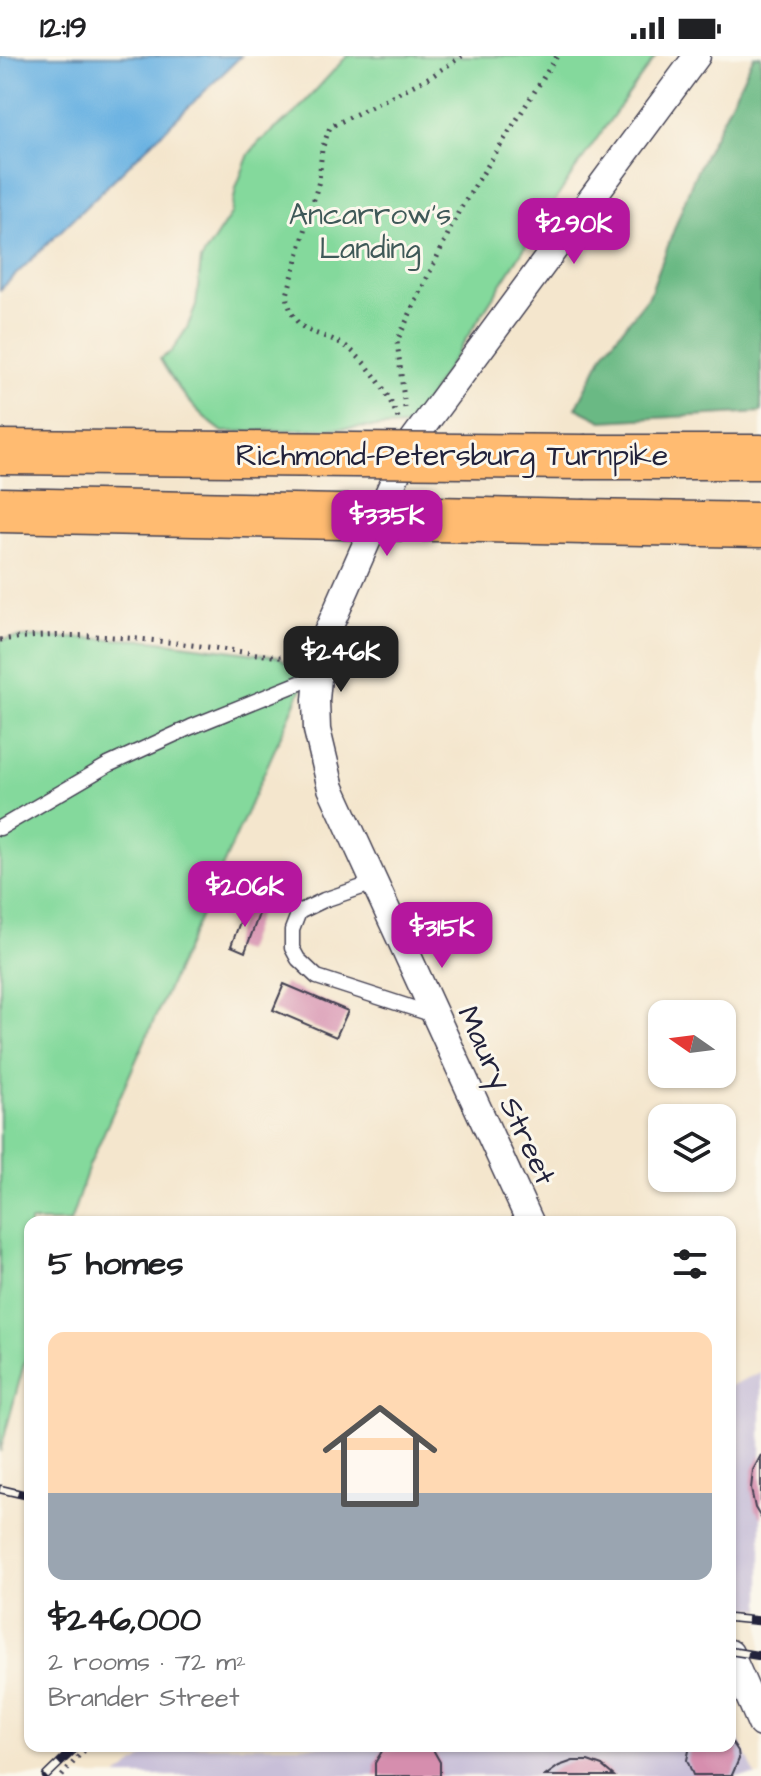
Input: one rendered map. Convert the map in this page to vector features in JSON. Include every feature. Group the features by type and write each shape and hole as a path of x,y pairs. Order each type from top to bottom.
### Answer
{"highway":[{"name":"Richmond-Petersburg Turnpike","path":"0,452 761,457"},
{"name":"Richmond-Petersburg Turnpike","path":"0,510 761,527"}],"street":[{"name":"Maury Street","path":"527,1216 331,788 317,730 319,666 334,615 410,444 697,56"},
{"path":"736,1667 761,1724"}],"lane":[{"path":"0,828 108,765 319,666"},
{"path":"374,883 299,912 292,930 292,948 298,959 317,977 435,1016"}],"path":[{"path":"410,444 387,392 351,349 298,325 290,311 287,295 319,181 322,149 330,127 432,76 462,56"},
{"path":"410,444 397,341 459,211 557,56"},
{"path":"0,640 44,636 151,640 279,657 319,666"},
{"path":"62,1776 82,1752"}],"shaded area":[{"path":"761,1372 761,1609 736,1607 736,1383"},
{"path":"736,1732 756,1776 117,1776 151,1752 736,1752"}],"green space":[{"name":"Ancarrow's Landing","path":"347,56 656,56 578,165 410,426 223,432 187,399 160,359 172,351 187,328 196,306 201,260 231,214 236,188 249,154 294,114"},
{"path":"754,56 761,56 761,412 602,421 576,408 605,351 649,296 693,179"},
{"path":"25,637 151,640 279,657 306,679 89,1166 72,1216 24,1216 24,1364 0,1452 0,640"}],"water":[{"path":"0,56 241,56 0,290"}],"building":[{"path":"246,906 260,911 245,952 231,946"},
{"path":"284,984 348,1011 336,1037 273,1010"},
{"path":"761,1455 761,1518 755,1508 751,1489 753,1470"},
{"path":"736,1748 739,1759 732,1775 693,1775 687,1760 689,1752 736,1752"},
{"path":"381,1752 434,1752 440,1762 440,1776 375,1776 375,1763"},
{"path":"573,1761 588,1761 602,1766 614,1776 545,1776"}],"railway":[{"path":"0,1489 24,1495"},
{"path":"736,1619 761,1621"},
{"path":"736,1652 761,1656"},
{"path":"46,1776 71,1752"}]}
